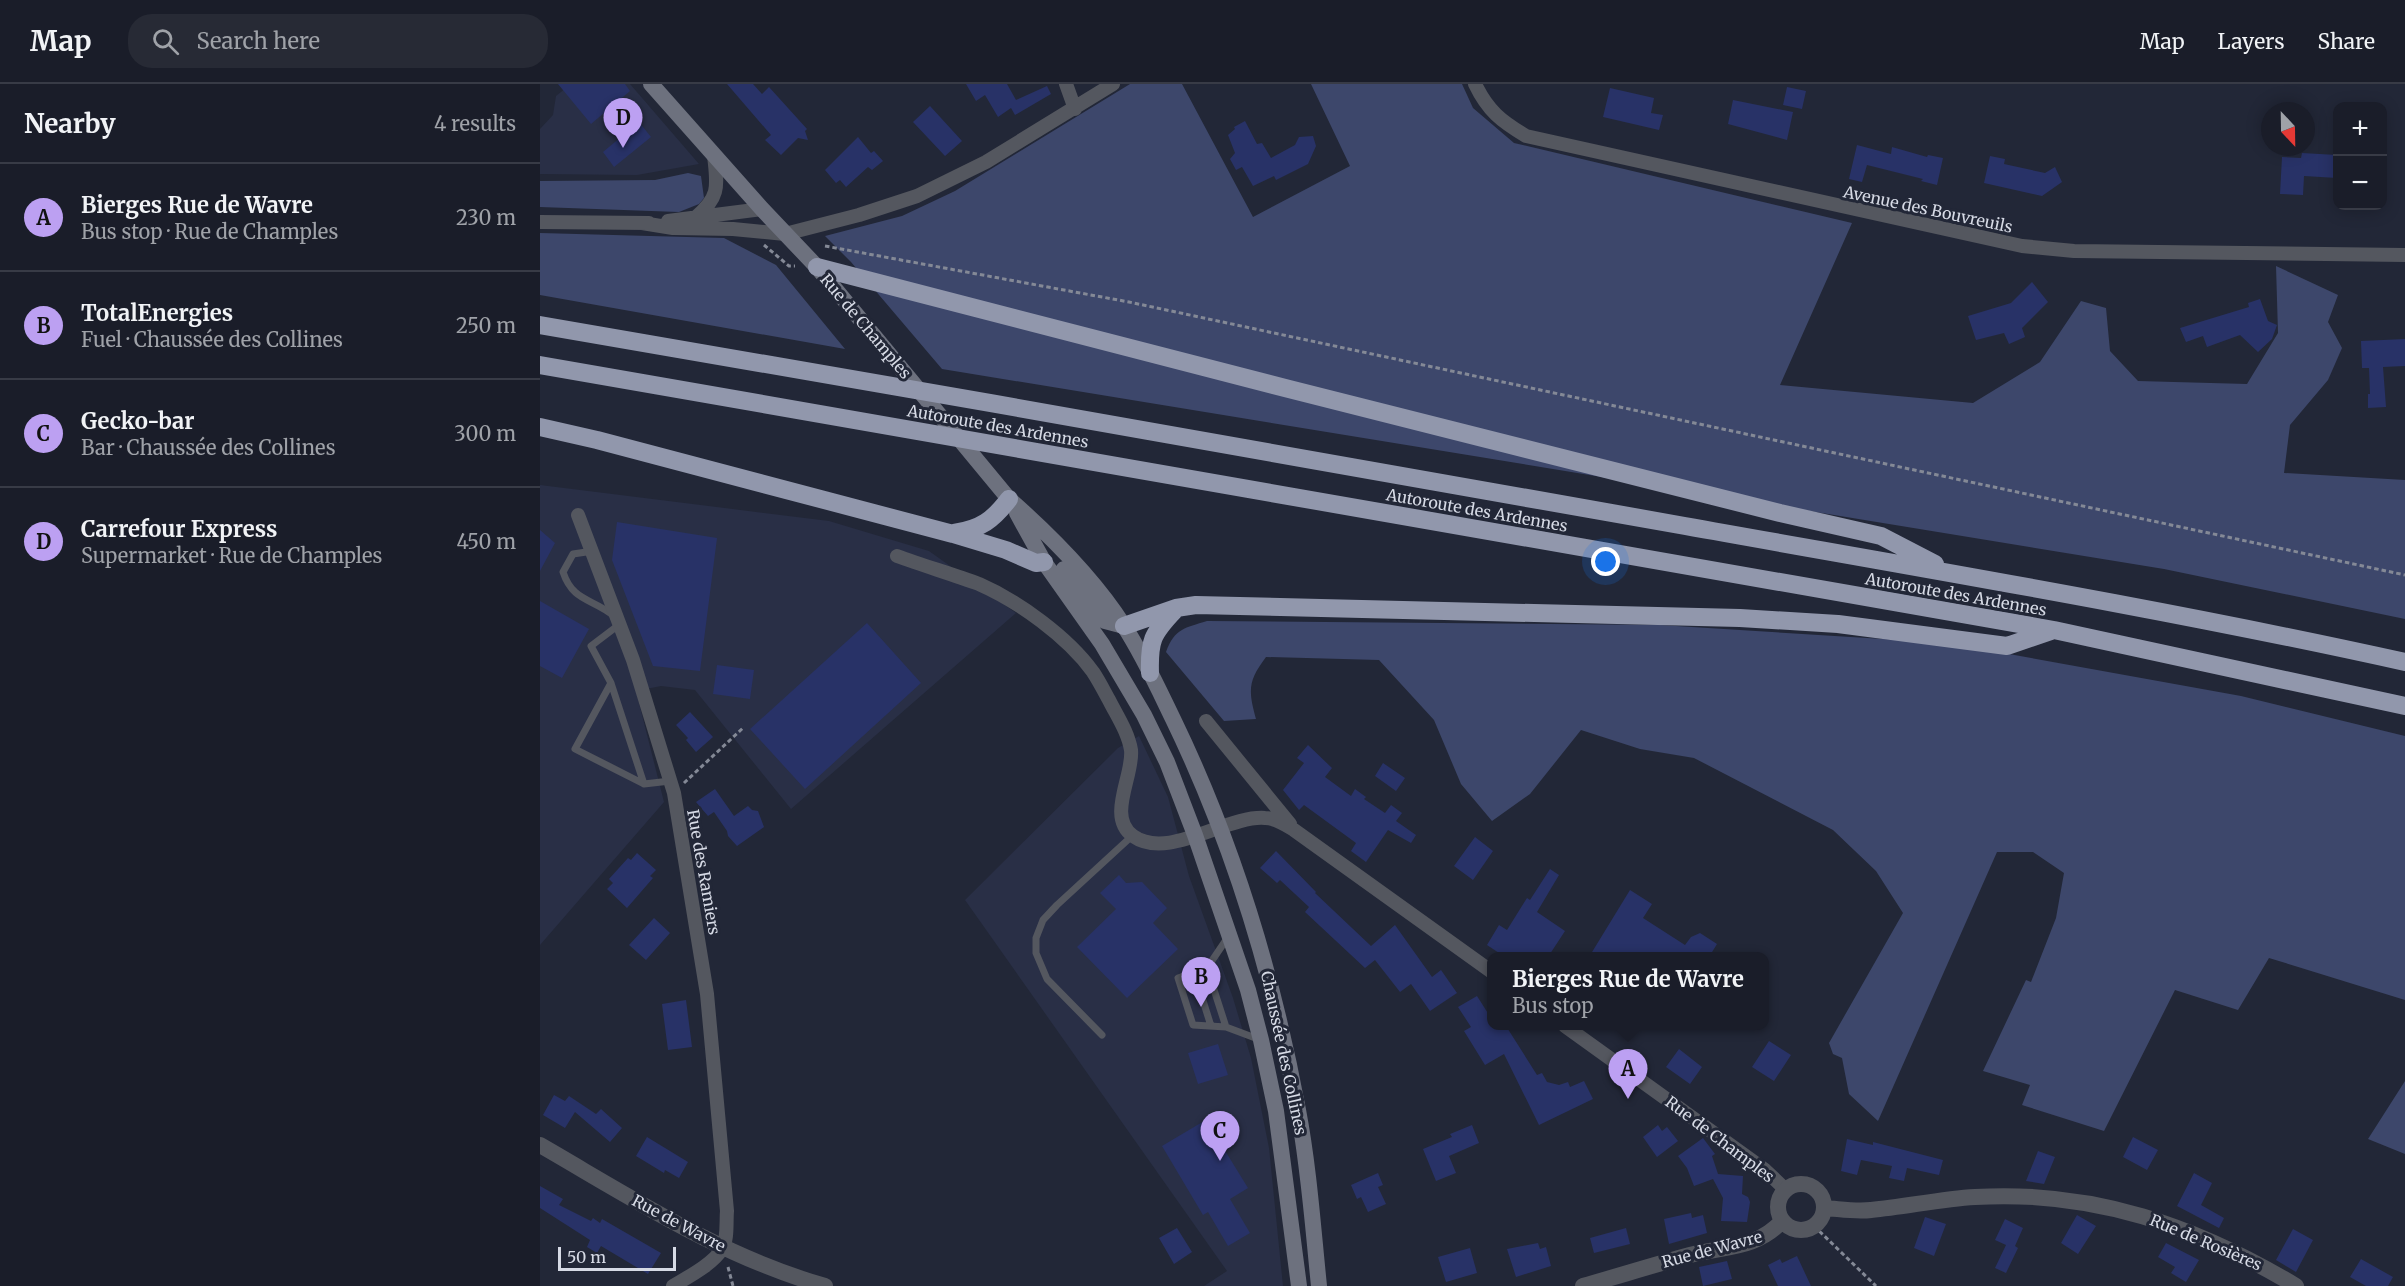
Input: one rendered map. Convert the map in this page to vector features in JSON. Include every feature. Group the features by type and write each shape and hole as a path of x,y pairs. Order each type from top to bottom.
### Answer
{"highway":[{"path":"817,267 1312,395 1780,513 1881,536 1953,574"},
{"name":"Autoroute des Ardennes","path":"540,325 1210,441 1953,574 2297,638 2405,662"},
{"name":"Autoroute des Ardennes","path":"540,366 2054,630 2405,706"},
{"path":"540,427 952,534 1006,550 1036,563 1044,562"},
{"path":"952,534 973,530 990,520 1009,499"},
{"path":"1124,626 1176,608 1196,605 1740,618 1838,624 2007,646 2054,630"},
{"path":"1150,673 1149,646 1161,624 1176,608"}],"main road":[{"name":"Rue de Champles","path":"651,84 817,267 1009,499 1043,528 1097,590 1124,626 1150,673"},
{"path":"1009,499 1025,526 1072,579 1099,616 1105,621 1124,626"},
{"name":"Chaussée des Collines","path":"1025,526 1044,562 1102,644 1144,715 1167,762 1195,835 1229,934 1261,1040 1276,1111 1299,1286"},
{"name":"Chaussée des Collines","path":"1150,673 1190,753 1219,827 1258,940 1285,1043 1299,1112 1319,1286"}],"street":[{"path":"1066,84 1075,109"},
{"path":"642,223 674,228 733,229 785,234 859,215 916,196 986,162 1113,84"},
{"name":"Avenue des Bouvreuils","path":"1475,84 1483,100 1502,122 1526,136 2022,246 2074,251 2405,255"},
{"path":"694,218 710,205 716,193 714,155"},
{"path":"540,222 642,223 762,209"},
{"name":"Rue des Ramiers","path":"578,515 620,624 672,787 707,994 727,1211 723,1248"},
{"path":"897,556 980,585 1013,602 1051,629 1094,673 1125,730 1131,752 1128,779 1120,806 1124,823 1132,836 1159,843 1173,843 1219,827 1265,818 1280,822 1487,969"},
{"path":"1206,721 1294,830"},
{"name":"Rue de Champles","path":"1571,1030 1764,1170 1786,1190"},
{"name":"Rue de Wavre","path":"540,1145 671,1221 723,1248 788,1275 825,1286"},
{"name":"Rue de Champles","path":"1782,1221 1778,1213 1780,1195 1793,1185 1812,1188 1824,1201 1825,1208"},
{"name":"Rue de Rosières","path":"1825,1208 1871,1210 1976,1197 2046,1198 2109,1206 2162,1221 2213,1242 2267,1268 2296,1286"},
{"path":"1814,1226 1824,1215 1825,1208"},
{"name":"Rue de Wavre","path":"1583,1286 1689,1255 1753,1242 1773,1231 1782,1221 1792,1228 1814,1226"},
{"path":"673,1286 710,1261 723,1248"}],"lane":[{"path":"593,551 573,554 563,572 567,585 579,597 612,614 620,624 591,646 611,683 644,784"},
{"path":"611,683 575,749 644,784 672,787"},
{"path":"1102,1035 1047,979 1036,953 1036,938 1043,920 1057,905 1132,836"},
{"path":"1229,934 1207,968 1178,978 1193,1025 1226,1026 1261,1040"},
{"path":"1207,968 1226,1026"},
{"path":"1194,972 1211,1026"}],"path":[{"path":"825,246 1129,302 2405,575"},
{"path":"672,787 744,727"},
{"path":"1814,1226 1876,1286"}],"shaded area":[{"path":"571,84 630,84 699,164 637,175 540,174 540,129 553,115 556,96"},
{"path":"1130,84 1182,84 1253,217 1350,166 1311,84 1462,84 1473,108 1514,143 1852,223 1780,385 1973,403 2040,362 2081,301 2106,308 2110,351 2138,381 2247,384 2278,333 2276,266 2338,295 2328,322 2342,348 2328,380 2290,425 2284,473 2405,480 2405,619 2164,569 942,369 851,262 825,236 902,216 955,191"},
{"path":"688,173 701,176 704,198 699,204 679,212 540,207 540,181 655,180"},
{"path":"540,233 724,238 776,265 845,349 540,295"},
{"path":"540,485 829,521 929,551 1016,613 791,809 695,690 661,686 636,691 664,802 540,945"},
{"path":"1207,621 1660,625 1948,643 2241,696 2405,736 2405,1000 2269,958 2238,1010 2175,990 2104,1131 2022,1105 2030,1085 1983,1071 2026,980 2031,982 2056,918 2064,873 2033,852 1997,852 1878,1121 1849,1094 1842,1058 1833,1054 1829,1043 1903,913 1876,871 1833,830 1694,758 1640,749 1581,730 1530,794 1492,821 1461,784 1434,720 1379,660 1266,657 1251,686 1256,719 1224,721 1166,652 1177,633"},
{"path":"1139,736 1168,797 1189,876 1233,998 1251,1058 1269,1148 1283,1286 1204,1286 1227,1271 965,900 1118,748"},
{"path":"2405,1081 2405,1154 2368,1139"}],"building":[{"path":"558,84 625,84 630,91 591,124"},
{"path":"727,84 753,84 762,94 769,87 807,129 805,131 808,140 798,138 781,155 765,140 771,135"},
{"path":"966,84 1007,84 1016,100 1047,86 1051,94 1015,115 1011,108 998,117 985,95 976,101"},
{"path":"1787,87 1806,91 1802,109 1783,105"},
{"path":"1610,88 1654,98 1651,113 1663,115 1659,130 1603,117"},
{"path":"1733,100 1793,112 1787,140 1728,124"},
{"path":"930,106 962,141 945,156 913,122"},
{"path":"1245,121 1257,144 1262,143 1271,158 1295,145 1299,137 1313,136 1316,146 1308,164 1276,180 1274,176 1253,186 1242,167 1236,170 1230,159 1235,153 1228,135 1235,129 1234,127"},
{"path":"639,122 651,137 614,167 603,152"},
{"path":"858,137 871,153 874,151 883,161 872,170 868,167 846,187 840,180 836,183 825,170"},
{"path":"1857,145 1891,154 1892,147 1927,157 1928,155 1943,158 1937,185 1921,181 1923,179 1867,165 1862,182 1849,179"},
{"path":"2315,154 2333,155 2333,178 2304,176 2303,195 2280,194 2282,157 2301,158 2301,156 2315,156"},
{"path":"1990,156 2005,159 2004,164 2045,173 2055,167 2062,182 2042,196 1984,183"},
{"path":"2032,282 2048,302 2022,328 2025,337 2009,344 2004,333 1976,340 1968,316 2011,303"},
{"path":"2260,299 2268,321 2277,325 2272,339 2258,352 2240,335 2207,347 2203,336 2186,342 2180,328 2249,307 2248,303"},
{"path":"2405,339 2405,366 2383,367 2386,407 2368,408 2369,368 2362,368 2361,341"},
{"path":"617,522 717,538 700,671 653,666 612,560"},
{"path":"540,530 555,543 540,571"},
{"path":"540,601 589,629 562,678 540,666"},
{"path":"867,623 921,683 805,789 750,729"},
{"path":"717,665 754,670 750,699 713,694"},
{"path":"690,712 713,737 696,752 686,740 688,738 676,725"},
{"path":"1308,745 1332,768 1325,777 1351,796 1355,789 1366,797 1364,799 1385,813 1391,805 1402,813 1396,821 1416,835 1411,843 1388,830 1366,862 1351,851 1356,843 1304,805 1299,810 1283,790 1304,763 1297,758"},
{"path":"1383,763 1405,778 1396,791 1375,776"},
{"path":"715,789 734,816 748,806 758,811 764,827 737,846 728,836 714,812 708,816 696,802"},
{"path":"1475,837 1493,851 1473,880 1454,866"},
{"path":"1276,851 1315,893 1371,946 1395,925 1432,977 1441,970 1457,993 1430,1011 1411,984 1400,992 1375,960 1365,968 1305,912 1309,907 1280,880 1277,883 1260,868"},
{"path":"637,853 656,870 650,876 653,878 627,908 607,889 613,883 609,879 628,858 631,860"},
{"path":"1550,869 1559,875 1537,912 1565,931 1551,952 1498,952 1487,945 1499,925 1507,930 1527,898 1530,900"},
{"path":"1119,875 1126,883 1142,882 1167,908 1153,923 1178,949 1127,998 1077,947 1116,909 1100,893"},
{"path":"1630,890 1652,904 1643,918 1685,945 1691,937 1700,933 1717,944 1712,952 1592,952"},
{"path":"654,918 670,933 646,960 629,945"},
{"path":"1477,996 1487,1012 1487,1030 1509,1030 1537,1075 1542,1073 1547,1082 1559,1085 1568,1082 1570,1087 1584,1081 1593,1099 1539,1125 1504,1054 1485,1065 1464,1031 1471,1027 1458,1007"},
{"path":"686,1000 692,1047 668,1050 662,1004"},
{"path":"1769,1041 1791,1055 1774,1081 1752,1067"},
{"path":"1218,1044 1228,1075 1198,1084 1188,1053"},
{"path":"1679,1049 1702,1067 1690,1084 1666,1067"},
{"path":"554,1095 565,1101 569,1096 596,1114 601,1109 622,1128 610,1142 575,1112 565,1128 543,1115"},
{"path":"1221,1111 1238,1140 1224,1149 1248,1188 1230,1199 1250,1233 1228,1246 1208,1212 1203,1215 1162,1146"},
{"path":"1472,1125 1479,1143 1449,1156 1456,1173 1436,1181 1423,1149 1452,1137 1450,1134"},
{"path":"1658,1125 1662,1131 1667,1127 1678,1141 1657,1157 1643,1137"},
{"path":"647,1137 688,1162 679,1178 665,1170 664,1173 636,1156"},
{"path":"2133,1137 2158,1150 2147,1170 2123,1157"},
{"path":"1703,1138 1715,1154 1712,1156 1718,1174 1743,1176 1742,1194 1748,1197 1750,1202 1747,1222 1721,1221 1723,1198 1713,1179 1694,1186 1687,1168 1678,1156"},
{"path":"1847,1139 1873,1145 1873,1142 1943,1160 1939,1175 1907,1168 1904,1181 1889,1178 1892,1166 1861,1160 1857,1175 1841,1171"},
{"path":"2038,1151 2055,1157 2044,1184 2026,1181"},
{"path":"1378,1173 1383,1185 1378,1187 1386,1204 1368,1212 1361,1197 1357,1199 1351,1185"},
{"path":"2194,1173 2212,1183 2201,1205 2224,1218 2219,1228 2177,1206"},
{"path":"540,1186 563,1199 559,1205 591,1221 593,1218 600,1223 602,1219 661,1253 648,1274 601,1246 597,1253 587,1247 590,1240 540,1208"},
{"path":"1691,1213 1692,1218 1703,1215 1707,1233 1669,1244 1664,1219"},
{"path":"2077,1215 2096,1226 2078,1254 2061,1243"},
{"path":"1925,1217 1946,1224 1934,1256 1914,1248"},
{"path":"2005,1219 2023,1228 2015,1246 2018,1248 2006,1273 1995,1268 2006,1245 1995,1240"},
{"path":"1177,1228 1192,1252 1174,1264 1159,1238"},
{"path":"1626,1228 1630,1244 1594,1253 1590,1238"},
{"path":"2293,1229 2313,1240 2296,1272 2276,1260"},
{"path":"1538,1243 1540,1249 1546,1247 1551,1266 1516,1277 1507,1249"},
{"path":"2166,1243 2199,1260 2186,1282 2171,1273 2175,1267 2158,1257"},
{"path":"1470,1248 1477,1273 1446,1282 1438,1257"},
{"path":"1797,1256 1811,1286 1778,1286 1768,1265 1780,1259 1782,1263"},
{"path":"2361,1259 2393,1277 2388,1286 2366,1286 2350,1277"},
{"path":"1727,1261 1732,1279 1703,1286 1699,1267"}],"place":[{"name":"Carrefour Express","path":"623,148"},
{"name":"TotalEnergies","path":"1201,1007"},
{"name":"Bierges Rue de Wavre","path":"1628,1099"},
{"name":"Gecko-bar","path":"1220,1161"}]}
